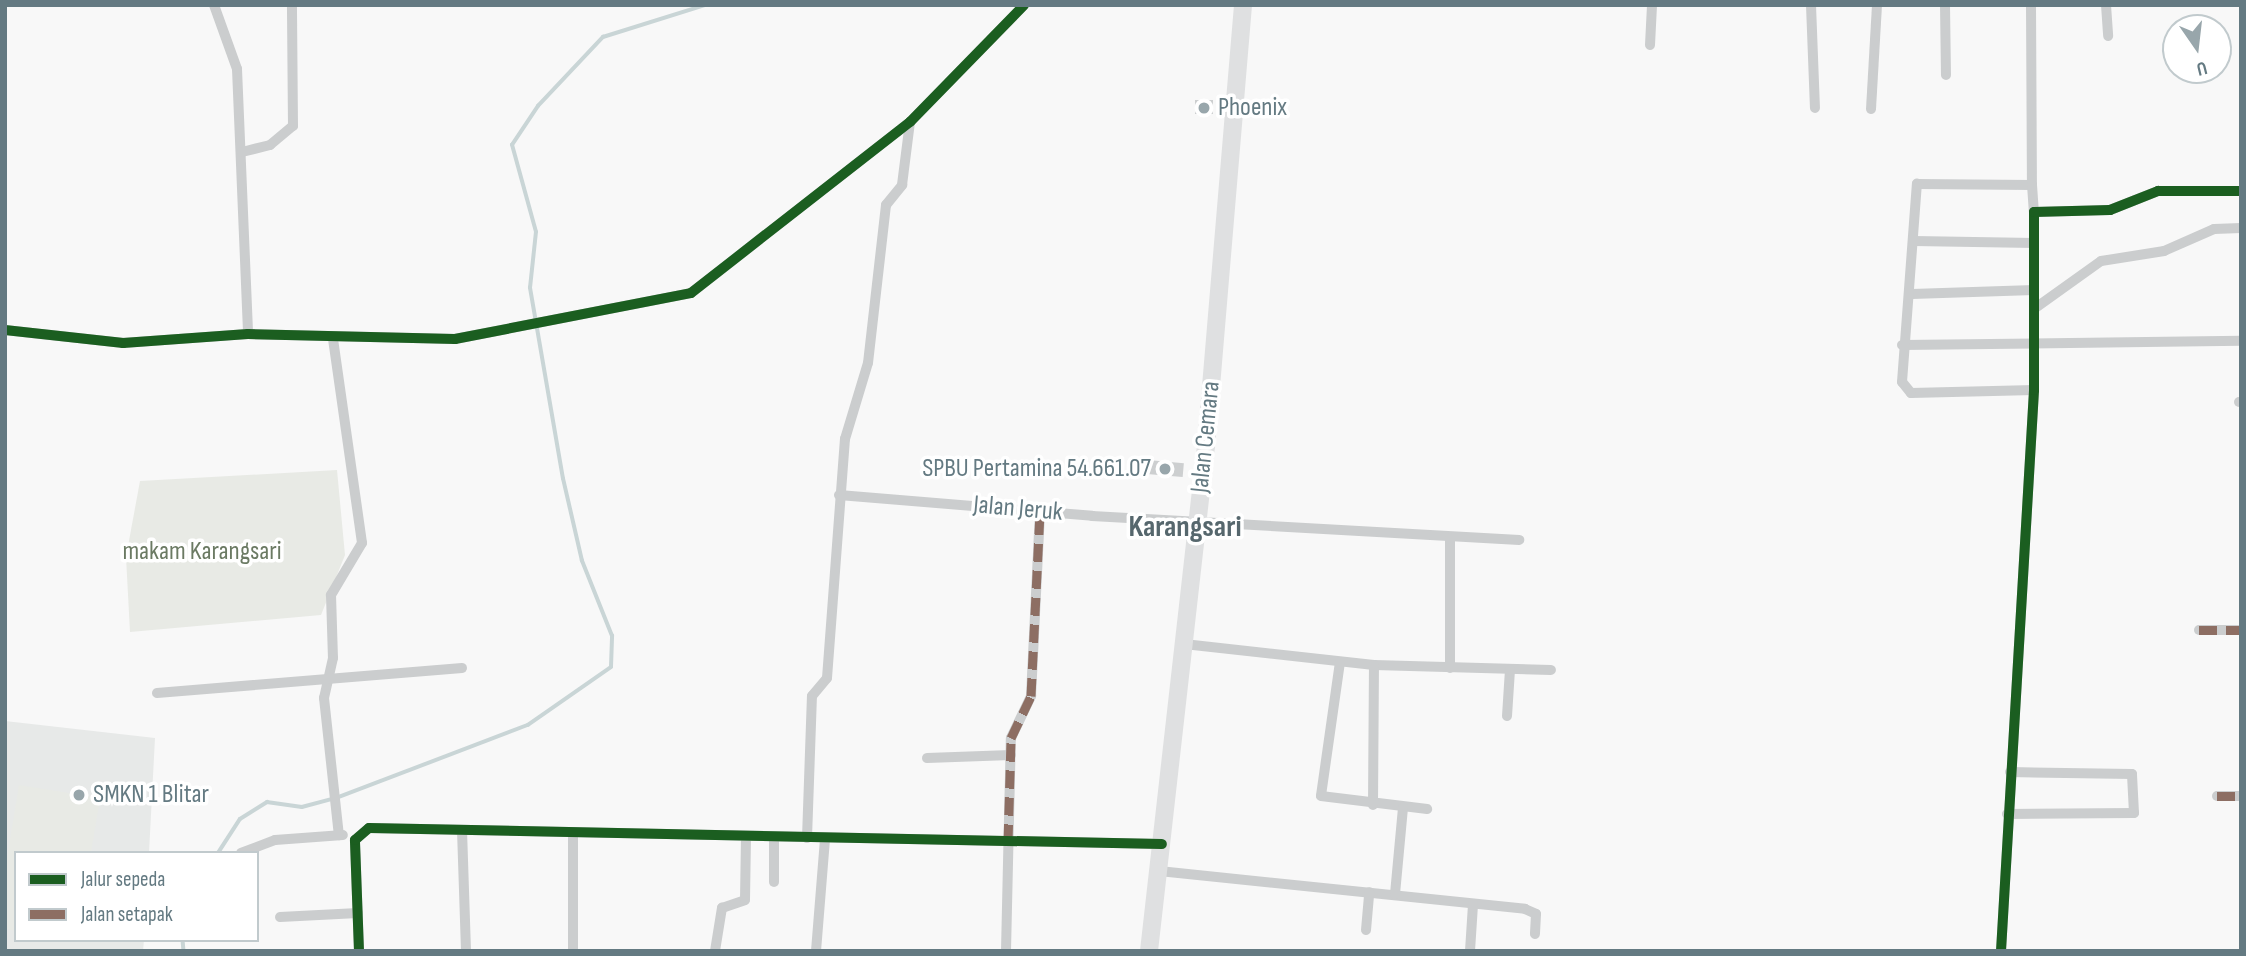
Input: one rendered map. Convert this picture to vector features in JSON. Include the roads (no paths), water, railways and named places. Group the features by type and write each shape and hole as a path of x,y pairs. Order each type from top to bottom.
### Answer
{"main road":[{"name":"Jalan Cemara","path":"1149,951 1198,520 1243,5"}],"street":[{"path":"214,5 235,60 236,137 242,150 248,334"},
{"path":"242,150 270,145 293,126 292,5"},
{"path":"5,330 123,342 248,334 332,339 455,339 549,323 691,293 910,122 1024,5"},
{"path":"1650,45 1652,5"},
{"path":"1811,5 1815,108"},
{"path":"1871,109 1877,5"},
{"path":"1945,5 1946,75"},
{"path":"2001,951 2034,390 2031,5"},
{"path":"2106,5 2108,36"},
{"path":"807,838 812,696 827,678 840,544 839,495 845,439 868,363 886,205 902,186 910,122"},
{"path":"2032,185 1917,184 1912,294 1902,345 1905,392 2034,390"},
{"path":"2034,212 2110,210 2158,191 2241,191"},
{"path":"2034,309 2101,261 2164,251 2214,229 2241,228"},
{"path":"1914,241 2034,243"},
{"path":"1912,294 2034,290"},
{"path":"332,339 362,543 331,595 333,658 324,698 339,835"},
{"path":"1902,345 2241,341"},
{"name":"Jalan Jeruk","path":"839,495 1040,512 1519,540"},
{"path":"1006,951 1012,734 1031,696 1040,512"},
{"path":"1450,538 1450,668"},
{"path":"2199,630 2241,629"},
{"path":"1184,643 1374,665 1551,670"},
{"path":"1340,662 1320,793 1326,800 1427,809"},
{"path":"1373,805 1374,665"},
{"path":"157,693 463,668"},
{"path":"1507,716 1510,670"},
{"path":"927,758 1011,755"},
{"path":"2007,814 2134,813 2132,774 2010,772"},
{"path":"2217,796 2241,796"},
{"path":"1395,894 1403,807"},
{"path":"246,851 275,840 357,834 377,828 1162,844"},
{"path":"462,830 466,951"},
{"path":"573,832 573,951"},
{"path":"357,834 359,951"},
{"path":"715,951 722,908 745,900 743,836"},
{"path":"774,837 774,882"},
{"path":"816,951 825,839"},
{"path":"1159,871 1395,894 1532,911 1535,934"},
{"path":"1366,930 1369,892"},
{"path":"1470,951 1473,904"},
{"path":"280,917 358,913"}],"waterway":[{"path":"339,797 528,725 611,667 612,636 582,561 563,479 530,288 536,232 512,145 538,106 603,37 705,5"},
{"path":"219,851 240,819 267,802 302,807 331,799"},
{"path":"183,942 184,951"}],"place":[{"name":"Phoenix","path":"1204,108"},
{"name":"SPBU Pertamina 54.661.07","path":"1165,469"},
{"name":"SMKN 1 Blitar","path":"79,795"}],"district":[{"name":"Karangsari","path":"1185,527"}],"park label":[{"name":"makam Karangsari","path":"202,552"}]}
